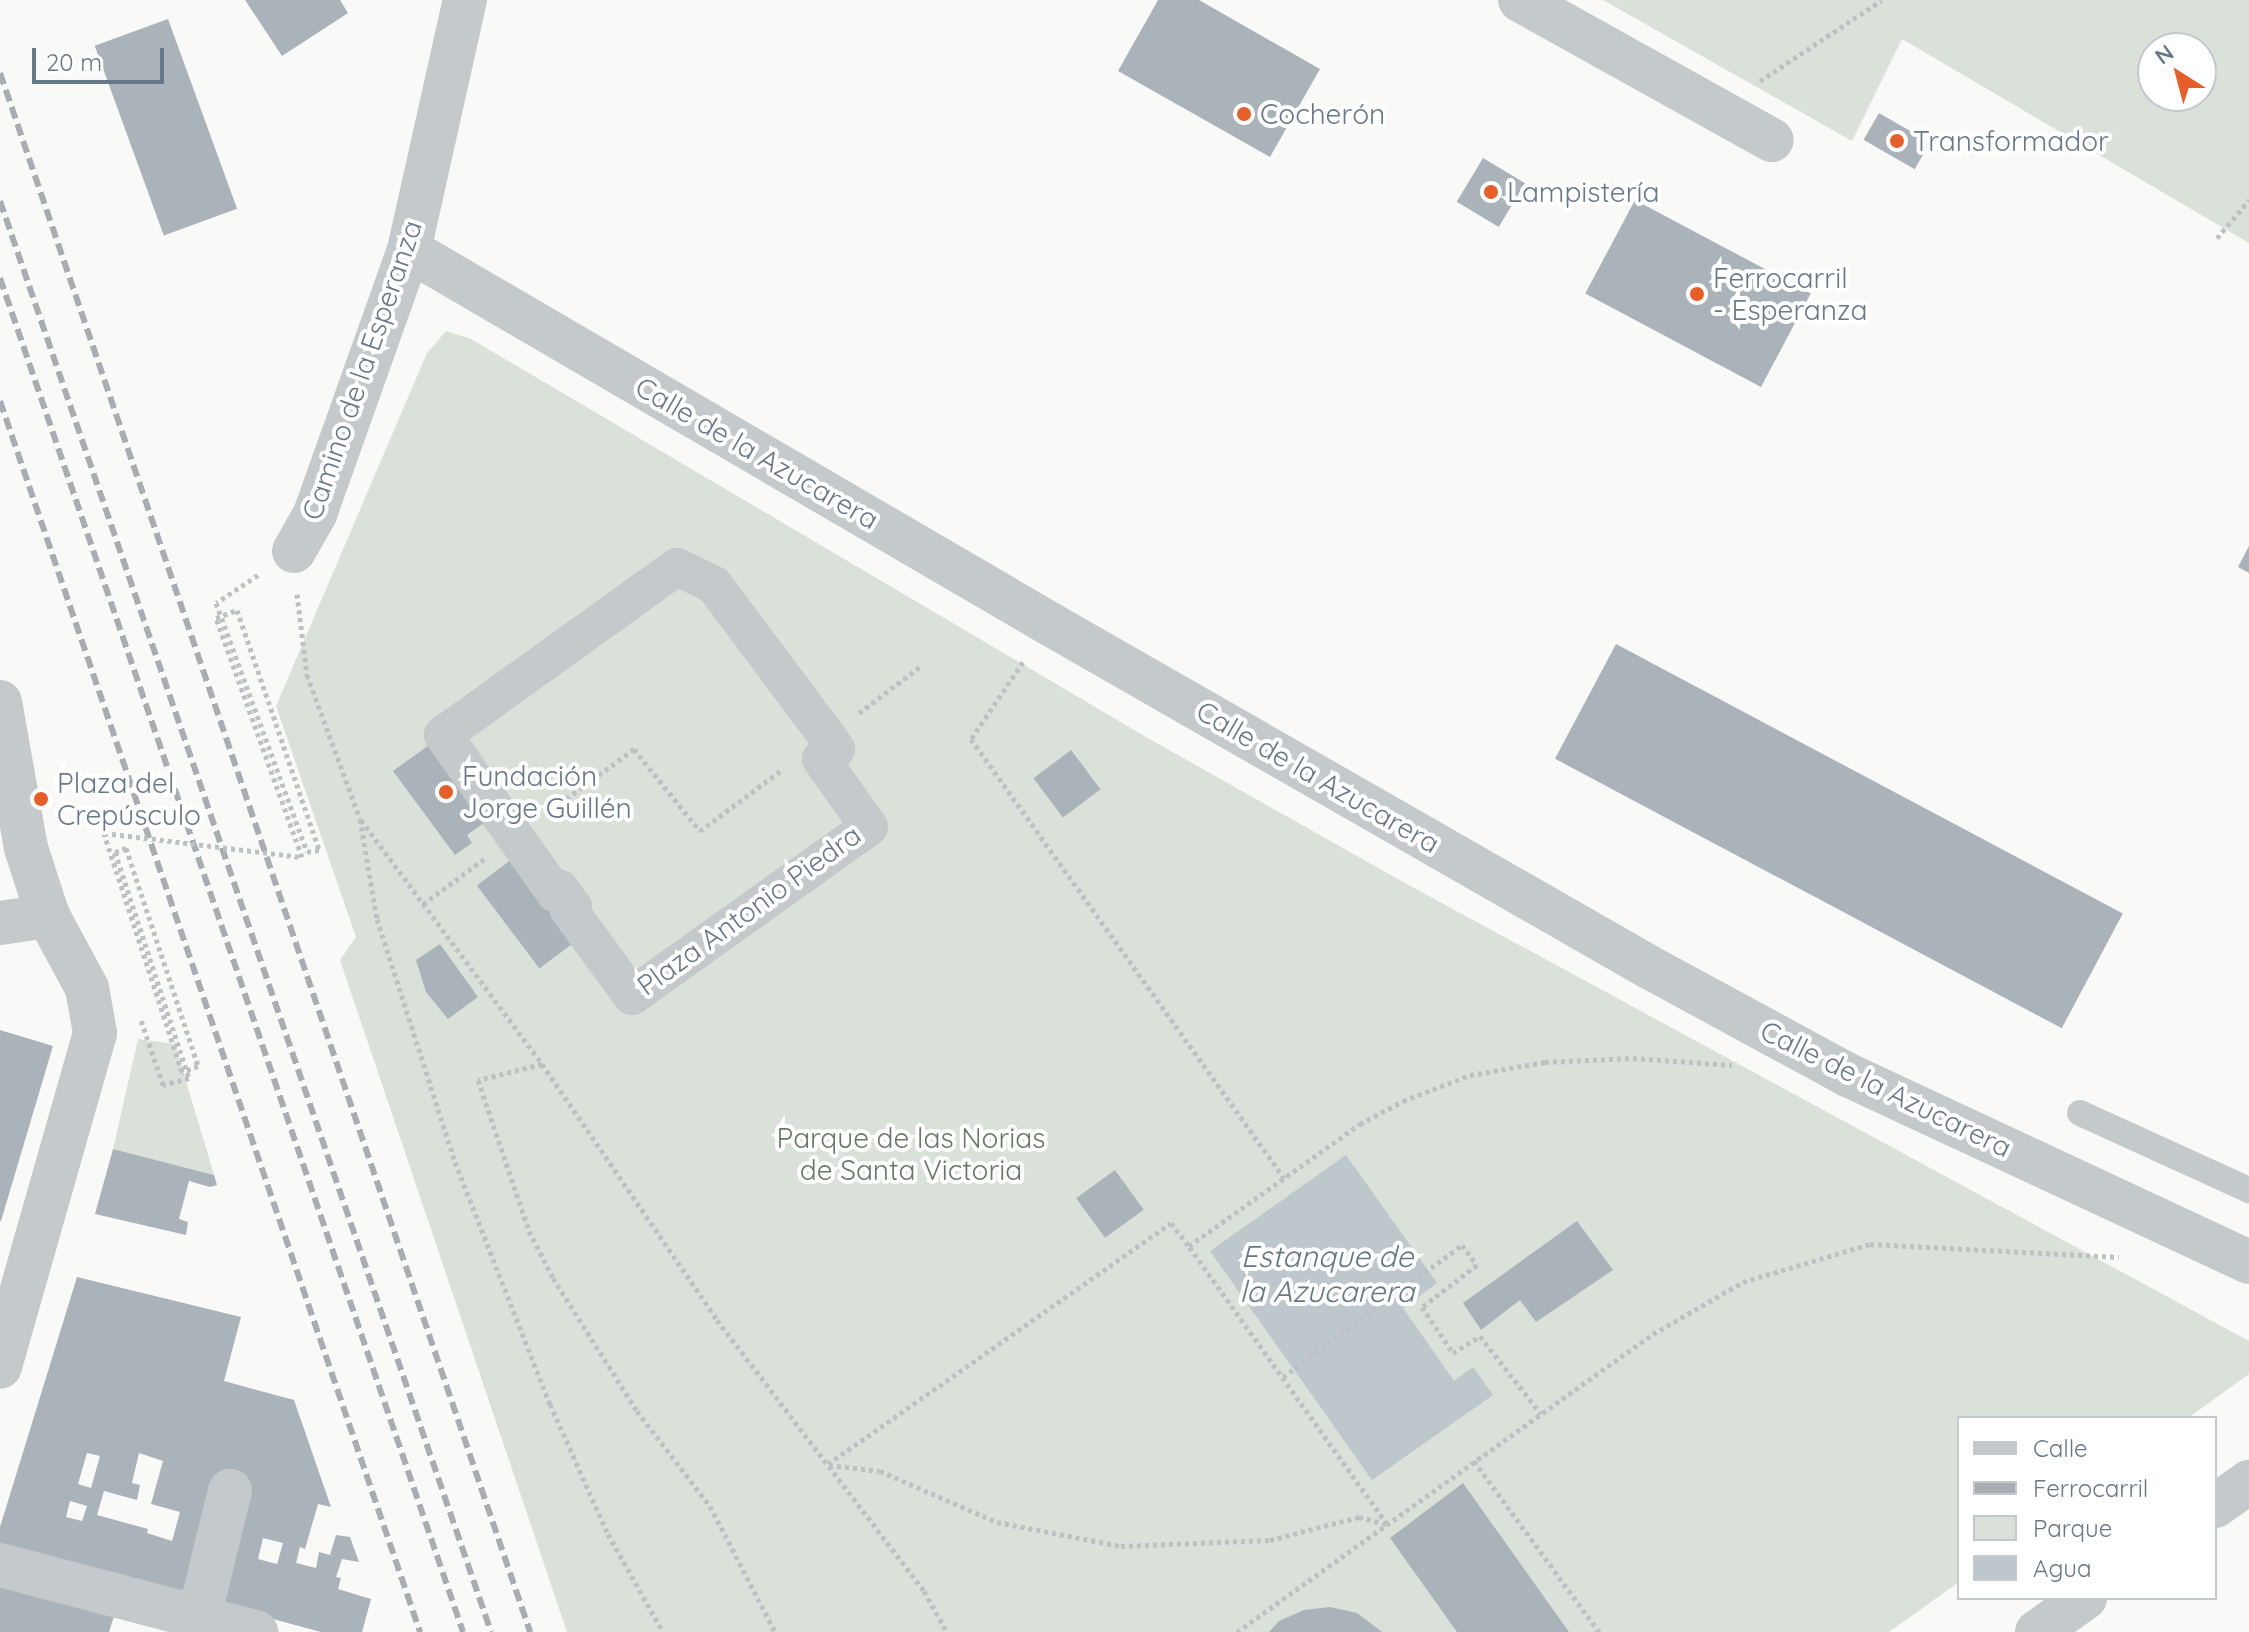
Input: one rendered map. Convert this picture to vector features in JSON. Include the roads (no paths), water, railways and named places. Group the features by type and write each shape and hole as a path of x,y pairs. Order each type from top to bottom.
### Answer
{"street":[{"name":"Camino de la Esperanza","path":"294,551 315,514 409,250 465,0"},
{"path":"1520,0 1772,140"},
{"name":"Calle de la Azucarera","path":"409,250 1050,624 1649,967 1848,1075 2249,1262"},
{"name":"Plaza Antonio Piedra","path":"677,567 714,585 827,736 836,749 821,759 869,827 632,996 569,910 573,907 560,889 555,893 514,837 443,735 677,567"},
{"path":"0,702 26,848 48,916 87,988 95,1033 0,1367"},
{"path":"0,923 48,916"},
{"path":"2217,1505 2249,1482"},
{"path":"199,1617 230,1491"},
{"path":"0,1565 256,1632"},
{"path":"2037,1632 2082,1600"}],"lane":[{"path":"2080,1113 2249,1190"}],"water":[{"name":"Estanque de la Azucarera","path":"1346,1155 1437,1283 1403,1308 1454,1381 1473,1367 1493,1395 1372,1480 1210,1251"}],"railway":[{"path":"0,73 530,1632"},
{"path":"0,201 491,1632"},
{"path":"0,278 463,1632"},
{"path":"0,401 420,1632"}],"place":[{"name":"Cocherón","path":"1244,114"},
{"name":"Transformador","path":"1897,141"},
{"name":"Lampistería","path":"1491,192"},
{"name":"Ferrocarril - Esperanza","path":"1697,294"},
{"name":"Fundación Jorge Guillén","path":"446,792"},
{"name":"Plaza del Crepúsculo","path":"41,799"}],"park label":[{"name":"Parque de las Norias de Santa Victoria","path":"911,1154"}]}
